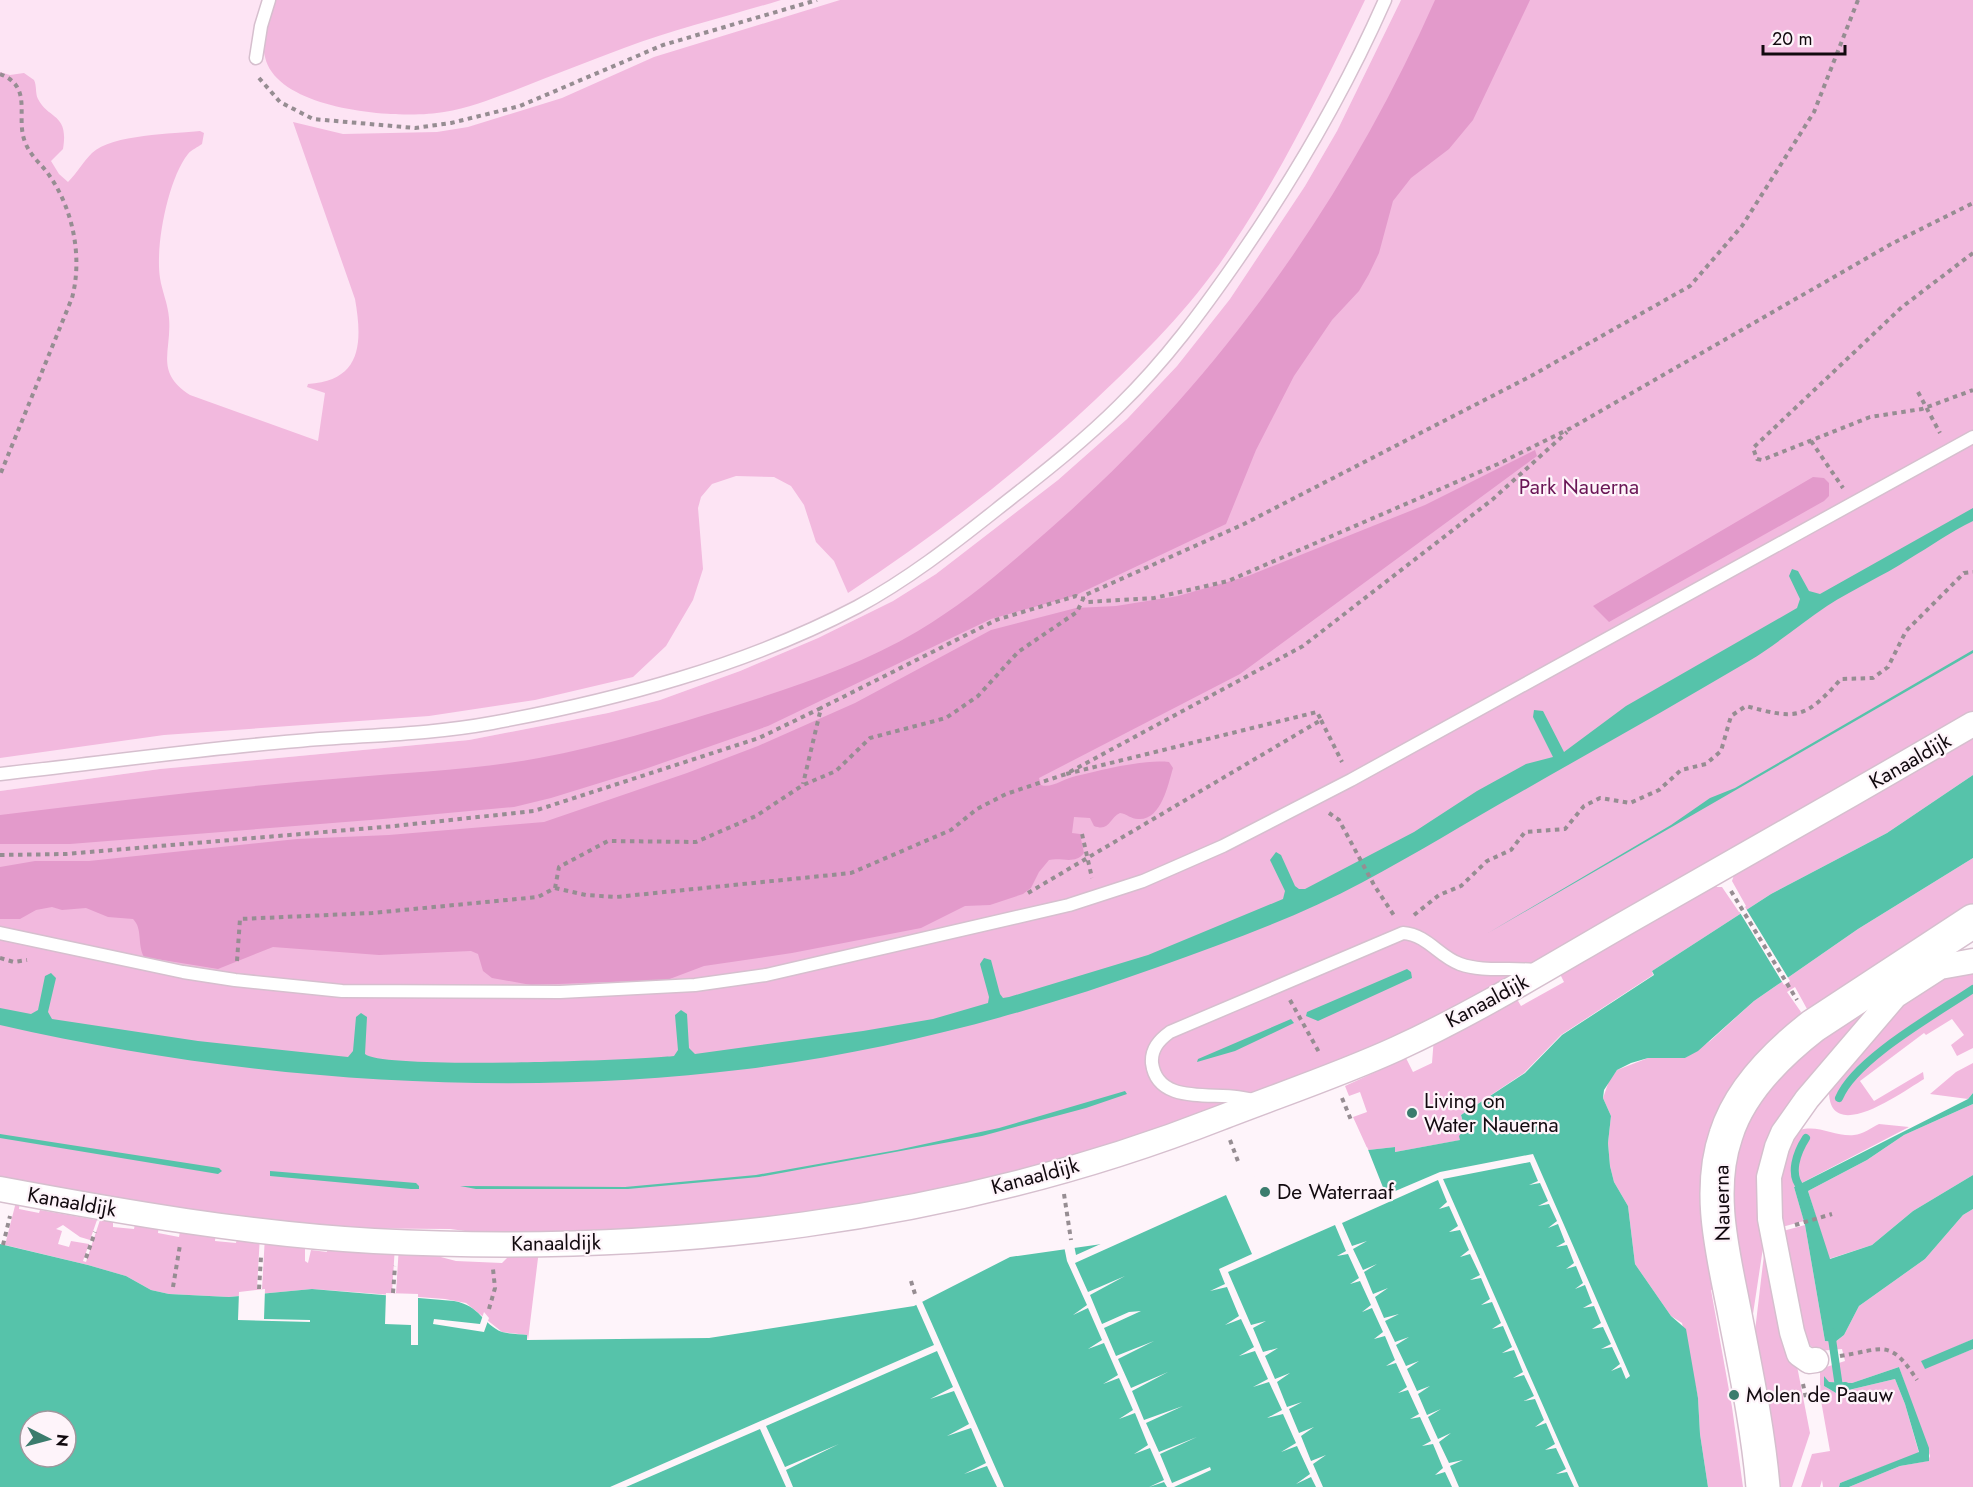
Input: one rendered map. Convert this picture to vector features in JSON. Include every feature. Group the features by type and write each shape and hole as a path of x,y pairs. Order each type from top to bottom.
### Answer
{"street":[{"name":"Kanaaldijk","path":"0,1189 184,1221 371,1241 486,1244 659,1239 799,1226 899,1210 998,1187 1190,1131 1333,1075 1414,1040 1542,971 1973,724"},
{"name":"Nauerna","path":"1763,1487 1749,1390 1720,1236 1718,1170 1726,1134 1749,1090 1785,1049 1814,1026 1913,972 1973,921"},
{"name":"Nauerna","path":"1816,1360 1809,1361 1799,1354 1792,1332 1770,1219 1769,1177 1773,1157 1783,1133 1831,1069 1913,972 1973,961"}],"lane":[{"path":"256,58 261,26 269,0"},
{"path":"0,774 300,740 403,735 490,723 595,700 702,669 769,645 857,607 939,555 1053,465 1121,405 1152,372 1200,313 1287,184 1348,77 1385,0"},
{"path":"0,933 183,972 235,980 342,991 570,992 695,985 826,963 1069,905 1143,881 1223,846 1351,780 1973,436"},
{"path":"1261,1103 1246,1096 1184,1094 1172,1091 1157,1078 1152,1058 1161,1039 1170,1032 1403,929 1426,940 1460,964 1479,967 1522,967 1542,971"}],"path":[{"path":"256,58 259,80 268,92 296,112 332,122 415,128 451,123 519,106 663,45 817,0"},
{"path":"555,888 559,867 608,841 696,842 756,816 803,785 836,771 870,738 946,718 978,696 1018,652 1077,612 1083,596 1254,519 1531,376 1690,286 1742,226 1814,112 1858,0"},
{"path":"0,75 15,83 20,91 23,102 23,138 28,151 46,171 68,215 74,232 78,269 72,298 0,475"},
{"path":"0,855 66,854 395,826 534,811 759,738 996,620 1076,596 1087,602 1154,598 1228,581 1498,464 1570,428 1893,243 1973,203"},
{"path":"1973,253 1902,307 1753,448 1752,452 1757,459 1762,460 1870,417 1925,407 1973,390"},
{"path":"1918,392 1941,435"},
{"path":"1066,774 1303,646 1493,499 1570,428"},
{"path":"1811,441 1844,490"},
{"path":"1323,810 1340,820 1374,885 1403,929 1439,895 1461,885 1487,861 1510,850 1525,832 1565,829 1584,806 1600,798 1630,802 1659,790 1681,770 1706,764 1721,752 1731,716 1746,706 1782,716 1807,711 1841,679 1873,678 1888,667 1906,631 1964,573 1973,572"},
{"path":"803,785 821,708"},
{"path":"235,980 240,919 372,913 538,897 555,888 586,895 616,897 851,873 951,830 977,810 1006,794 1066,774 1317,712 1343,765"},
{"path":"1025,894 1321,720"},
{"path":"1082,834 1092,878"},
{"path":"1727,884 1803,1010"},
{"path":"0,958 14,962 39,958"},
{"path":"1282,984 1333,1075"},
{"path":"1061,1170 1071,1240"},
{"path":"1804,1223 1832,1214"},
{"path":"173,1287 184,1221"},
{"path":"486,1244 486,1257 492,1262 495,1288 489,1309"},
{"path":"911,1281 915,1294"},
{"path":"1816,1360 1888,1349 1903,1358 1917,1380"}],"shaded area":[{"path":"0,0 1401,0 1337,131 1305,186 1230,299 1177,366 1127,419 1058,480 936,574 893,601 818,638 740,671 660,700 608,713 469,740 160,769 0,791"},
{"path":"1435,0 1530,0 1473,120 1449,149 1411,178 1393,201 1379,253 1369,274 1359,291 1332,320 1294,376 1256,450 1226,524 1074,596 991,619 768,726 645,769 551,798 514,807 383,819 70,844 0,844 0,815 216,790 491,765 587,748 635,736 802,684 873,655 918,631 971,595 1003,569 1112,472 1169,413 1222,350 1272,285 1318,217 1361,147 1400,74"},
{"path":"1535,450 1537,456 1240,674 1039,778 1041,785 1049,786 1072,777 1123,766 1159,761 1169,762 1173,768 1169,783 1162,801 1152,814 1138,819 1120,813 1103,827 1094,826 1090,818 1074,817 1072,833 1080,834 1084,853 1080,857 1072,860 1049,860 1039,872 1031,888 1023,894 990,905 965,906 921,928 792,953 704,966 667,980 531,985 492,978 483,971 478,954 471,951 379,955 273,947 218,969 144,957 138,927 133,919 108,917 86,908 62,910 52,907 36,910 20,919 0,919 0,867 35,861 89,861 297,839 389,835 544,822 758,746 855,703 991,630 1076,608 1116,606 1178,596 1248,576 1425,505"},
{"path":"1813,477 1824,478 1829,483 1829,496 1824,501 1609,622 1593,606"},
{"path":"1973,508 1973,521 1837,600 1749,661 1363,882 1313,907 1262,928 1158,967 1006,1016 852,1052 747,1069 655,1078 561,1083 466,1083 372,1079 277,1071 91,1044 0,1025 0,1008 31,1014 38,1010 45,976 51,973 56,978 48,1012 52,1019 198,1041 348,1057 353,1051 356,1017 361,1013 367,1017 365,1054 382,1059 416,1062 612,1060 674,1056 678,1050 675,1015 681,1010 687,1014 689,1048 695,1054 933,1019 988,1003 989,997 980,964 984,958 991,960 1000,994 1003,998 1009,997 1148,955 1283,899 1285,891 1270,860 1276,852 1281,855 1295,886 1305,889 1414,832 1477,791 1526,764 1553,757 1533,717 1534,710 1543,711 1564,752 1626,706 1797,608 1800,599 1789,576 1792,569 1798,571 1809,591 1820,594"},
{"path":"1973,650 1973,653 1488,933 1671,825 1710,798 1735,788"},
{"path":"1973,775 1973,858 1858,929 1754,1001 1698,1051 1685,1058 1648,1058 1631,1063 1617,1070 1604,1090 1603,1098 1611,1116 1608,1143 1610,1166 1614,1182 1628,1206 1635,1264 1671,1316 1686,1329 1698,1398 1700,1434 1708,1487 0,1487 0,1244 126,1276 151,1290 169,1294 229,1297 312,1289 454,1301 463,1303 476,1311 495,1329 505,1333 527,1335 527,1340 709,1338 914,1306 1010,1257 1109,1243 1206,1199 1368,1150 1395,1147 1395,1152 1460,1140 1459,1136 1465,1129 1461,1115 1525,1073 1562,1035 1654,975 1652,971 1771,894 1887,833"},
{"path":"1407,969 1411,972 1412,978 1318,1021 1306,1016 1307,1012"},
{"path":"1291,1019 1294,1023 1235,1051 1197,1062 1198,1059"},
{"path":"1125,1091 1127,1094 1086,1108 982,1136 759,1177 628,1189 476,1189 460,1186 625,1187 756,1175 897,1150 999,1128"},
{"path":"1973,1093 1973,1104 1904,1135 1867,1160 1808,1191 1830,1259 1872,1245 1913,1211 1973,1175 1973,1209 1963,1215 1925,1259 1859,1306 1844,1335 1835,1342 1825,1341 1805,1225 1794,1187 1968,1099"},
{"path":"0,1134 219,1168 222,1171 218,1174 0,1138"},
{"path":"270,1171 416,1183 419,1189 270,1176"},
{"path":"1973,1339 1973,1349 1925,1369 1921,1361"},
{"path":"1899,1367 1929,1448 1929,1461 1900,1466 1849,1487 1839,1487 1840,1483 1919,1452 1895,1379 1836,1393 1824,1386 1824,1376 1829,1382 1852,1383"}],"green space":[{"path":"275,0 781,0 643,41 473,105 444,112 399,114 342,108 315,100 292,90 274,75 265,57 264,43"},
{"path":"840,0 1365,0 1319,94 1270,185 1218,266 1186,307 1114,382 1066,427 945,525 848,593 834,561 816,542 804,505 791,486 774,477 736,476 712,484 701,497 698,508 703,569 693,600 666,646 633,677 535,700 429,716 164,735 0,758 0,72 10,75 24,73 34,80 42,106 61,123 64,137 63,149 51,161 59,174 68,182 92,153 114,142 160,134 200,131 204,133 202,144 188,154 174,179 161,231 159,265 169,318 168,369 172,378 190,395 318,441 325,393 307,387 308,384 339,376 348,368 358,345 357,315 355,299 293,122 343,134 437,132 468,127 562,98 654,57"},
{"name":"Park Nauerna","path":"1401,0 1973,0 1973,716 1454,1012 1185,1126 968,1188 705,1230 480,1233 450,1229 313,1228 0,1183 0,791 160,769 469,740 608,713 660,700 740,671 818,638 893,601 936,574 1058,480 1127,419 1177,366 1230,299 1305,186 1337,131"},
{"path":"1973,732 1973,775 1887,833 1771,894 1652,971 1653,975 1561,1035 1524,1073 1461,1115 1465,1129 1461,1140 1395,1152 1395,1147 1368,1150 1353,1117 1367,1112 1360,1092 1349,1096 1345,1086 1406,1058 1413,1072 1432,1063 1434,1037 1514,994 1521,1006 1564,982 1558,970 1713,881 1717,887 1722,887 1739,912 1746,906 1732,881 1734,875"},
{"path":"1973,858 1973,907 1814,1007 1807,1009 1795,987 1787,992 1801,1012 1742,1078 1716,1288 1711,1290 1732,1407 1743,1487 1708,1487 1700,1434 1698,1398 1682,1323 1671,1316 1635,1264 1628,1206 1614,1182 1610,1166 1608,1143 1611,1116 1603,1098 1609,1081 1617,1070 1648,1058 1685,1058 1710,1041 1754,1001 1858,929"},
{"path":"1973,965 1973,1048 1957,1056 1951,1045 1964,1035 1952,1019 1926,1035 1924,1033 1860,1081 1874,1101 1923,1072 1924,1079 1885,1103 1853,1115 1841,1114 1832,1106 1829,1090 1906,995"},
{"path":"1887,992 1789,1113 1764,1241 1750,1334 1734,1244 1733,1155 1752,1108 1795,1057"},
{"path":"1973,1063 1973,1093 1968,1099 1930,1094 1956,1072"},
{"path":"1973,1104 1973,1175 1913,1211 1872,1245 1829,1259 1808,1191 1867,1160 1904,1135"},
{"path":"1879,1124 1909,1127 1794,1187 1804,1221 1782,1227 1783,1231 1805,1225 1825,1341 1835,1342 1844,1335 1859,1306 1925,1259 1963,1215 1973,1209 1973,1339 1922,1362 1925,1368 1973,1349 1973,1487 1849,1487 1900,1466 1928,1461 1930,1456 1899,1367 1852,1383 1828,1382 1824,1376 1824,1386 1836,1393 1895,1379 1919,1453 1840,1483 1839,1487 1823,1487 1822,1480 1820,1487 1801,1487 1812,1454 1830,1451 1820,1395 1820,1369 1845,1361 1842,1349 1818,1351 1801,1339 1783,1260 1778,1226 1775,1193 1777,1165 1784,1143 1800,1130 1820,1129 1854,1135"},
{"path":"17,1198 20,1199 19,1209 39,1213 40,1210 97,1220 90,1240 80,1237 63,1225 56,1229 62,1231 58,1244 69,1247 71,1241 89,1244 83,1261 86,1262 100,1220 113,1222 113,1227 134,1229 136,1219 159,1223 158,1233 179,1237 181,1226 216,1230 215,1241 236,1243 238,1233 260,1235 257,1289 262,1289 265,1236 305,1239 305,1261 308,1263 311,1250 327,1252 328,1241 395,1246 392,1293 396,1293 399,1246 456,1261 502,1263 515,1250 539,1250 528,1340 527,1335 502,1332 466,1303 445,1299 312,1289 229,1297 169,1294 151,1290 126,1276 5,1245"},
{"path":"1765,1246 1798,1371 1810,1433 1792,1487 1775,1487 1753,1348"}],"pier":[{"path":"1745,907 1790,981 1784,985 1739,911"},
{"path":"1367,1147 1386,1195 1440,1172 1533,1154 1630,1376 1626,1379 1621,1367 1611,1371 1620,1364 1612,1347 1601,1349 1611,1344 1603,1327 1592,1329 1601,1323 1594,1306 1583,1308 1592,1303 1585,1285 1575,1289 1583,1283 1576,1266 1566,1269 1574,1263 1567,1245 1556,1247 1565,1242 1558,1224 1548,1228 1557,1221 1549,1204 1538,1206 1548,1201 1540,1183 1529,1185 1538,1181 1530,1162 1443,1179 1579,1487 1574,1487 1567,1472 1556,1474 1566,1469 1556,1448 1545,1450 1555,1444 1546,1423 1535,1427 1544,1420 1535,1399 1524,1401 1534,1396 1524,1375 1513,1378 1523,1372 1514,1350 1502,1353 1512,1347 1503,1326 1492,1329 1501,1323 1492,1302 1481,1305 1490,1299 1481,1278 1470,1280 1480,1275 1470,1254 1460,1257 1469,1250 1460,1230 1449,1232 1458,1226 1449,1206 1439,1209 1447,1202 1438,1180 1342,1223 1352,1246 1367,1241 1353,1249 1363,1270 1377,1264 1364,1272 1373,1294 1388,1288 1375,1297 1384,1318 1399,1314 1385,1321 1395,1342 1409,1337 1396,1345 1406,1366 1419,1361 1407,1369 1417,1391 1430,1386 1418,1394 1427,1415 1441,1409 1428,1417 1438,1439 1451,1433 1439,1442 1449,1463 1463,1460 1450,1466 1459,1487 1452,1487 1445,1472 1435,1475 1443,1468 1433,1444 1422,1446 1431,1441 1420,1417 1410,1419 1419,1414 1408,1390 1398,1393 1407,1387 1396,1363 1386,1366 1395,1360 1385,1336 1374,1339 1383,1332 1372,1308 1362,1312 1371,1305 1360,1281 1350,1284 1359,1278 1348,1254 1337,1256 1346,1251 1335,1225 1228,1272 1251,1325 1266,1321 1253,1328 1263,1352 1278,1348 1265,1356 1275,1379 1290,1373 1277,1382 1287,1407 1302,1402 1289,1409 1299,1433 1314,1427 1301,1436 1311,1461 1326,1455 1313,1464 1323,1487 1316,1487 1311,1477 1296,1484 1310,1474 1297,1446 1281,1452 1296,1443 1283,1414 1267,1418 1282,1410 1269,1382 1253,1387 1268,1379 1255,1351 1239,1356 1254,1347 1241,1319 1225,1325 1239,1316 1227,1287 1210,1291 1225,1284 1219,1269 1252,1254 1226,1195 1075,1263 1088,1292 1125,1276 1090,1295 1102,1324 1129,1312 1141,1311 1104,1328 1116,1356 1154,1341 1118,1359 1131,1388 1168,1372 1132,1391 1144,1420 1183,1406 1146,1423 1159,1452 1197,1437 1160,1454 1172,1483 1210,1467 1211,1470 1174,1487 1167,1487 1164,1482 1149,1487 1164,1480 1150,1448 1134,1454 1148,1445 1135,1413 1119,1419 1133,1410 1119,1378 1103,1384 1118,1375 1104,1343 1088,1349 1102,1340 1088,1308 1073,1315 1087,1305 1067,1261 1064,1246 1081,1242 1074,1245 1076,1255 1212,1194 1323,1149"},
{"path":"265,1289 264,1319 310,1320 310,1322 238,1320 239,1292"},
{"path":"386,1293 418,1294 418,1345 411,1345 411,1325 385,1324"},
{"path":"921,1299 1004,1487 997,1487 987,1466 964,1474 986,1463 971,1428 947,1436 969,1424 954,1391 930,1399 953,1387 937,1351 766,1426 785,1467 839,1444 786,1470 793,1487 786,1487 760,1429 626,1487 610,1487 934,1345 915,1302"},
{"path":"484,1312 489,1318 484,1332 433,1324 434,1319 480,1324"}],"waterway":[{"path":"1839,1098 1861,1068 1879,1053 1973,989"},
{"path":"1802,1189 1795,1177 1795,1164 1806,1138"},
{"path":"1831,1332 1839,1387 1845,1386"}],"place":[{"name":"Living on Water Nauerna","path":"1412,1113"},
{"name":"De Waterraaf","path":"1265,1192"},
{"name":"Molen de Paauw","path":"1734,1395"}]}
